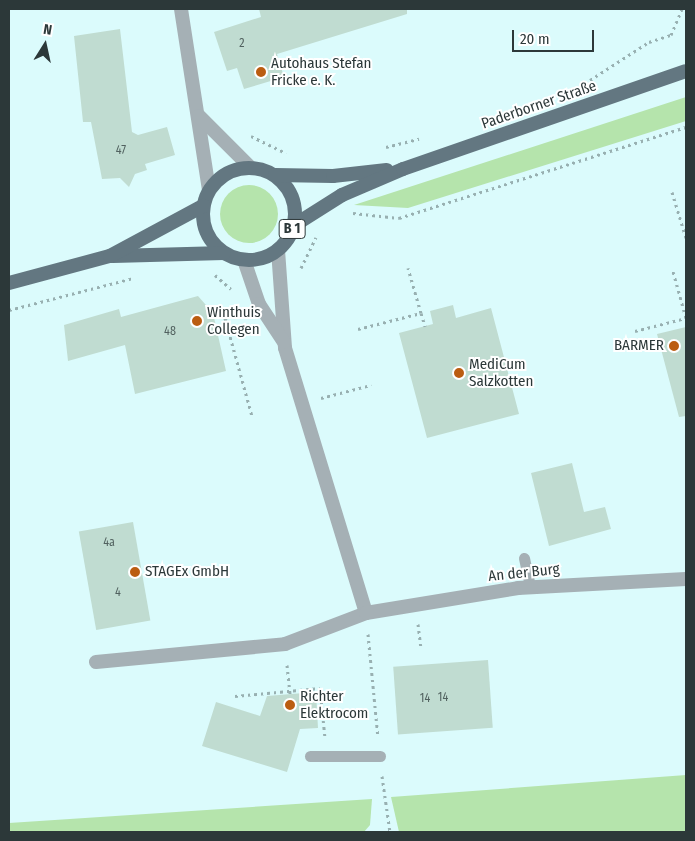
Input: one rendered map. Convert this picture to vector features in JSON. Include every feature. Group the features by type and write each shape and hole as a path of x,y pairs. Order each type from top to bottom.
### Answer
{"main road":[{"name":"Paderborner Straße","path":"278,250 294,226 342,195 403,169 686,71"},
{"name":"Paderborner Straße","path":"250,167 275,175 333,176 403,169"},
{"path":"224,253 206,233 203,206 209,190 226,173 250,167"},
{"name":"B 1","path":"275,175 292,198 294,226"},
{"path":"9,283 110,256 203,206"},
{"name":"B 1","path":"244,260 278,250"},
{"path":"110,256 224,253 244,260"}],"street":[{"path":"181,9 209,190"},
{"path":"199,116 250,167"},
{"path":"278,250 284,343 366,613"},
{"path":"244,260 259,304 284,343"},
{"name":"An der Burg","path":"96,662 285,644 366,613 530,586 686,579"}],"lane":[{"path":"524,558 530,586"},
{"path":"310,756 380,756"}],"path":[{"path":"584,84 648,42 671,35 682,9"},
{"path":"347,213 400,218 686,128"},
{"path":"246,134 290,154"},
{"path":"375,150 422,138"},
{"path":"672,192 686,238"},
{"path":"300,271 318,232"},
{"path":"408,268 425,326"},
{"path":"207,271 225,282 234,298"},
{"path":"635,331 686,319 673,271"},
{"path":"9,310 141,276"},
{"path":"237,305 244,320"},
{"path":"240,312 225,318 252,416"},
{"path":"358,329 421,313"},
{"path":"303,403 371,385"},
{"path":"366,613 380,756 390,832"},
{"path":"289,684 290,692"},
{"path":"235,696 320,688 325,738 319,739"}],"green space":[{"path":"686,97 686,121 408,208 354,205"},
{"path":"243,185 255,185 270,193 278,208 278,220 270,235 255,243 243,243 228,235 220,220 220,208 228,193"},
{"path":"686,775 686,832 399,832 391,797"},
{"path":"372,799 370,825 364,832 9,832 9,823"}],"building":[{"path":"259,9 407,9 407,14 277,54 284,77 244,89 237,68 227,71 214,32 261,17"},
{"path":"120,29 132,132 138,135 167,127 175,155 145,164 147,170 135,174 129,187 120,178 102,179 91,122 83,122 74,36"},
{"path":"198,296 213,313 226,371 135,394 125,345 68,361 64,325 119,309 121,317"},
{"name":"MediCum Salzkotten","path":"453,305 456,318 491,308 519,414 427,438 399,333 433,324 430,311"},
{"path":"686,327 686,416 679,417 657,334"},
{"path":"572,463 584,512 605,507 611,529 549,546 531,473"},
{"path":"133,522 150,620 96,630 79,532"},
{"path":"488,660 493,728 398,734 393,667"},
{"path":"316,692 318,728 300,729 287,772 202,746 216,702 260,716 267,696"}],"place":[{"name":"Autohaus Stefan Fricke e. K.","path":"261,72"},
{"name":"Winthuis Collegen","path":"197,321"},
{"name":"BARMER","path":"674,346"},
{"name":"MediCum Salzkotten","path":"459,373"},
{"name":"STAGEx GmbH","path":"135,572"},
{"name":"Richter Elektrocom","path":"290,705"}]}
